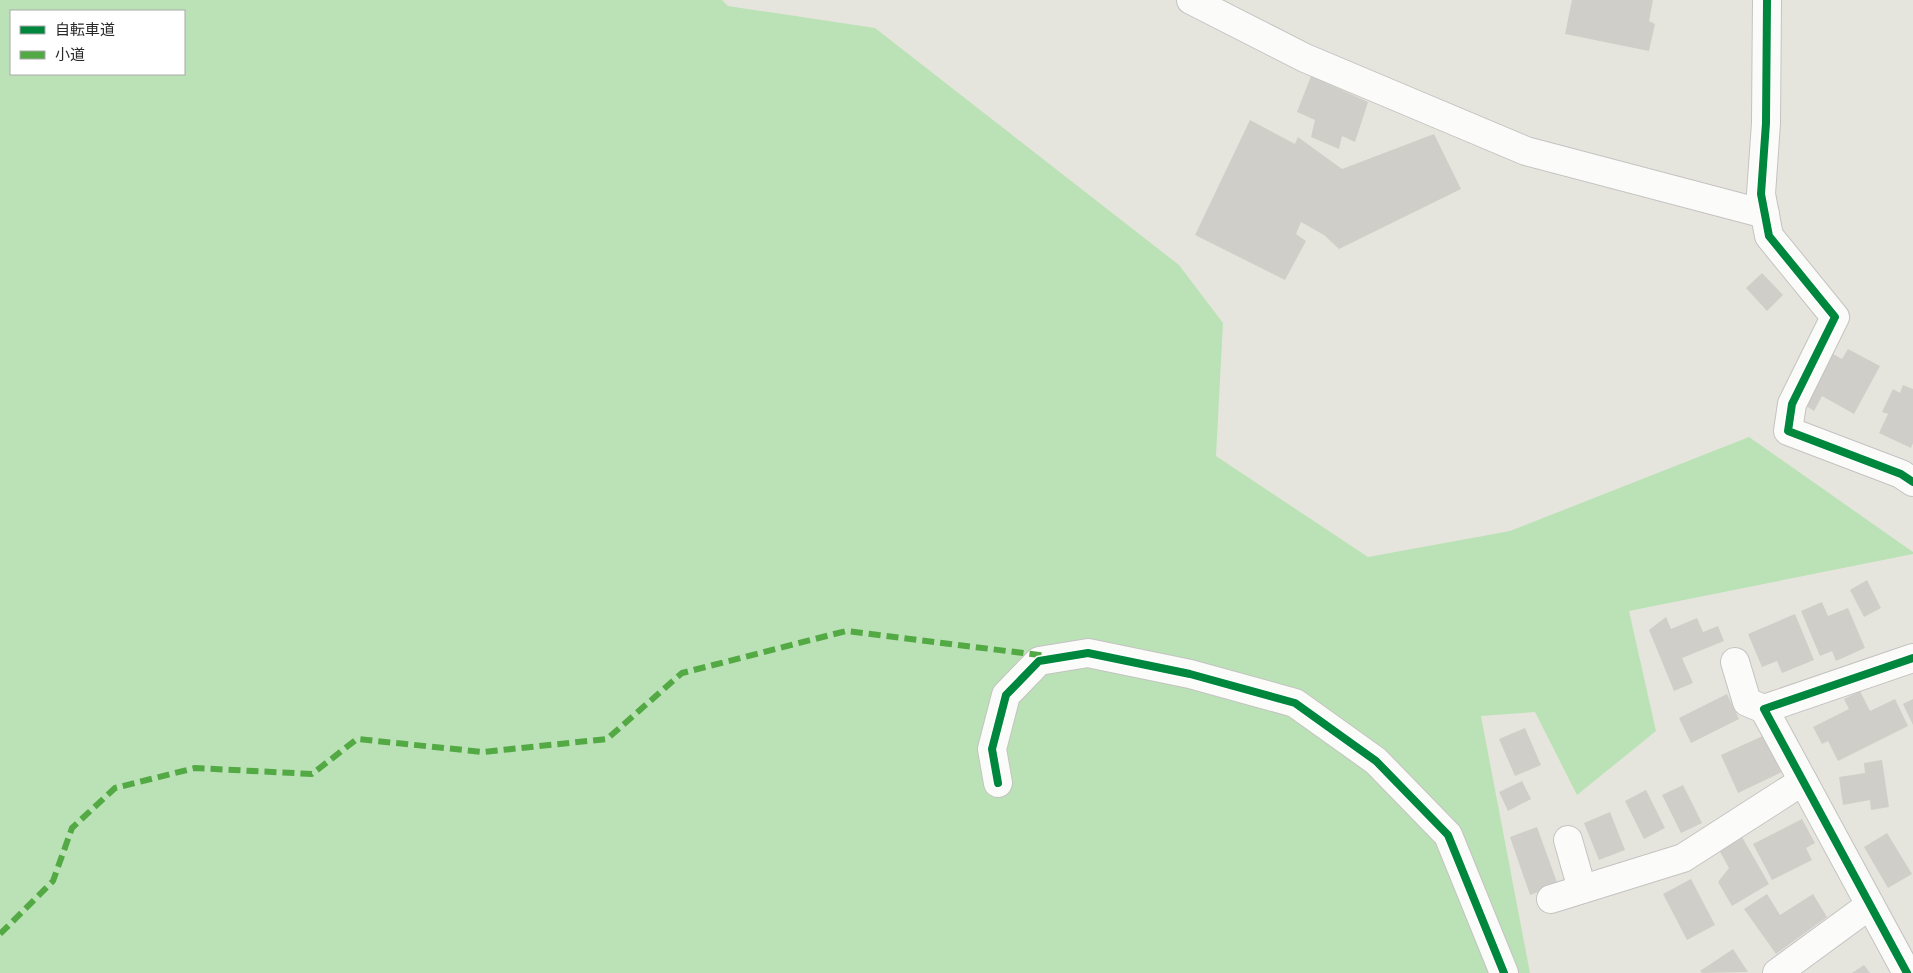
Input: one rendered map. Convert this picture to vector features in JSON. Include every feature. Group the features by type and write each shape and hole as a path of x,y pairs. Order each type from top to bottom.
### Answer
{"street":[{"path":"1192,0 1305,58 1526,151 1765,214"},
{"path":"1767,0 1766,123 1762,194 1769,236 1835,317 1792,404 1788,431 1901,474 1913,482"},
{"path":"998,783 992,749 1006,695 1039,661 1088,653 1190,674 1295,703 1376,761 1448,835 1504,973"},
{"path":"1764,709 1913,658"},
{"path":"1735,662 1748,702 1764,709 1907,973"},
{"path":"1550,899 1683,858 1803,781"},
{"path":"1568,840 1582,889"},
{"path":"1777,973 1870,905"}],"green space":[{"path":"0,0 722,0 728,6 875,28 1179,265 1223,323 1216,456 1368,557 1510,531 1749,437 1913,552 1913,554 1629,611 1656,731 1577,795 1535,712 1481,716 1530,973 0,973"}],"building":[{"path":"1572,0 1653,0 1649,21 1655,24 1649,51 1565,34"},
{"path":"1311,76 1368,102 1355,142 1342,136 1339,149 1311,137 1315,120 1297,112"},
{"path":"1250,120 1295,144 1298,137 1342,169 1434,134 1461,189 1339,249 1324,235 1301,222 1296,234 1306,241 1285,280 1195,235"},
{"path":"1762,273 1783,295 1767,311 1746,288"},
{"path":"1848,349 1880,366 1854,414 1822,396 1814,411 1805,405 1833,354 1842,359"},
{"path":"1903,385 1913,389 1913,443 1911,448 1879,433 1888,414 1882,412 1893,389 1900,393"},
{"path":"1867,580 1881,608 1864,617 1850,590"},
{"path":"1822,602 1828,616 1848,608 1865,648 1836,661 1832,651 1820,656 1801,611"},
{"path":"1795,614 1814,660 1782,673 1777,661 1762,667 1748,634"},
{"path":"1666,617 1671,629 1697,618 1703,632 1718,626 1724,641 1682,658 1693,683 1674,691 1649,630"},
{"path":"1860,691 1870,711 1895,699 1908,726 1838,761 1828,741 1822,744 1813,727 1849,709 1844,699"},
{"path":"1727,694 1739,719 1691,743 1679,718"},
{"path":"1913,699 1913,725 1903,704"},
{"path":"1525,728 1541,765 1515,776 1499,739"},
{"path":"1767,734 1784,771 1738,793 1721,755"},
{"path":"1882,760 1889,807 1871,810 1870,800 1843,805 1839,777 1865,773 1864,763"},
{"path":"1522,781 1531,799 1508,811 1499,792"},
{"path":"1683,785 1702,823 1681,833 1662,795"},
{"path":"1646,790 1665,828 1644,839 1625,801"},
{"path":"1610,812 1625,850 1599,860 1584,823"},
{"path":"1802,819 1815,843 1806,848 1812,860 1772,880 1753,844"},
{"path":"1537,827 1558,885 1530,895 1510,837"},
{"path":"1887,833 1912,874 1888,888 1864,847"},
{"path":"1742,837 1769,884 1732,906 1718,882 1729,868 1719,850"},
{"path":"1691,879 1715,925 1687,940 1663,894"},
{"path":"1767,894 1780,915 1813,894 1827,917 1776,954 1744,909"},
{"path":"1733,949 1748,972 1702,973 1700,971"},
{"path":"1864,965 1870,973 1852,973"}],"marked path":[{"path":"0,934 53,881 72,828 115,788 195,768 312,774 357,739 483,752 607,739 682,673 846,631 1047,656"}],"cycle path":[{"path":"1767,0 1766,123 1761,194 1769,236 1835,317 1792,404 1788,431 1901,474 1913,482"},
{"path":"998,783 992,749 1006,695 1039,661 1088,653 1190,674 1295,703 1376,761 1448,835 1504,973"},
{"path":"1907,973 1764,709 1913,658"}]}
